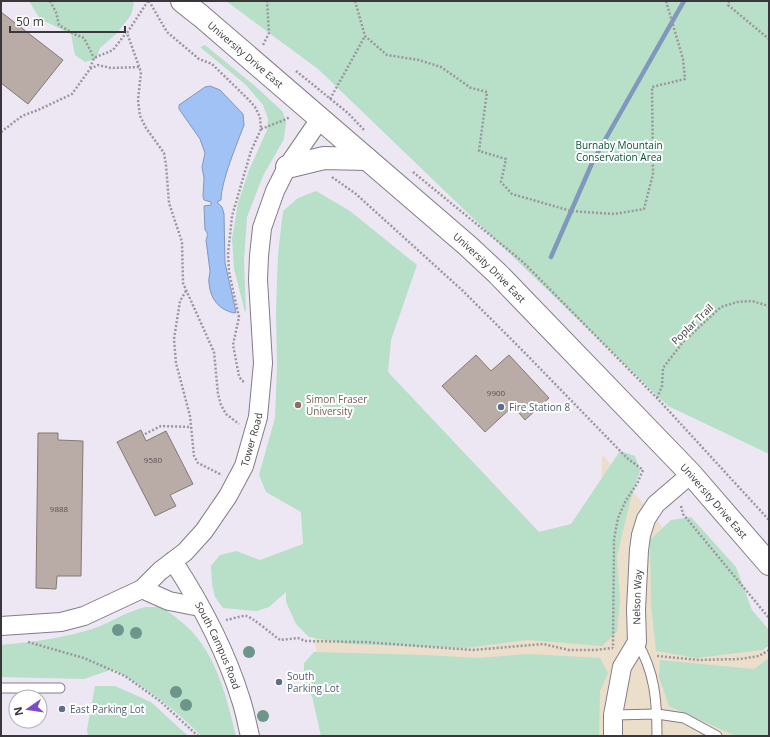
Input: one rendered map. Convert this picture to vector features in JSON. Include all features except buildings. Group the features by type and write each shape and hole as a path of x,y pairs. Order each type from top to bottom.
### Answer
{"street":[{"name":"University Drive East","path":"182,1 202,16 468,246 498,274 691,474 769,564"},
{"name":"Tower Road","path":"1,626 20,626 67,620 89,614 142,589 160,571 185,552 204,531 228,496 244,466 258,417 263,363 258,280 262,228 274,191 287,168 320,119"},
{"path":"287,168 324,158 367,159"},
{"name":"Nelson Way","path":"640,648 636,609 639,550 646,519 656,504 691,474"},
{"name":"South Campus Road","path":"173,561 200,607 227,662 241,700 250,736"},
{"path":"142,589 169,601 200,607"},
{"path":"613,736 613,715 622,668 640,648"}],"lane":[{"path":"640,648 654,682 657,714 657,736"},
{"path":"1,688 60,688"},
{"path":"613,715 657,714 684,718 717,736"}],"path":[{"path":"1,132 22,116 72,94 90,69 94,58 84,38 59,25 56,12 50,1"},
{"path":"94,58 113,50 127,33 148,1 167,32 199,59 212,64 249,100 255,107 260,117 261,129 251,151 232,216 228,254 229,272 239,317 233,345 239,376 242,381 249,382"},
{"path":"263,46 269,33 267,1"},
{"path":"355,1 365,36 387,55 419,60 441,67 471,88 487,92 478,151 506,159 500,182 512,194 571,210 614,214 644,209 653,174 652,87 685,79 683,59 666,1"},
{"path":"729,1 728,5 769,39"},
{"path":"127,33 141,72 138,100 140,116 146,128 164,153 169,203 182,242 183,283 214,352 218,394 221,405 226,414 240,424"},
{"path":"330,98 365,36"},
{"path":"90,69 98,66 110,68 140,68"},
{"path":"261,129 284,120 292,115"},
{"path":"329,175 356,194 463,291 627,458 643,470 637,484 626,500 618,518 614,539 613,655"},
{"path":"186,291 180,301 174,339 176,363 190,416 194,456 198,463 223,475"},
{"name":"Poplar Trail","path":"656,398 662,386 663,368 683,342 721,307 737,302 752,301 769,306"},
{"path":"145,434 161,426 191,427"},
{"path":"681,506 683,514 692,526 769,618"},
{"path":"220,621 245,616 250,617 262,628 280,640 298,638 305,641 364,642 473,650 543,644 569,650 613,648"},
{"path":"25,641 84,658 125,676 160,701 198,736"},
{"path":"640,648 699,660 740,659 759,656 769,650"}],"shaded area":[{"path":"602,454 769,655 769,736 335,736 308,612 599,622"}],"green space":[{"path":"29,1 132,1 134,3 131,15 116,34 100,48 96,59 85,62 75,55 71,34 40,19"},
{"name":"Burnaby Mountain Conservation Area","path":"226,1 769,1 769,454 668,406 318,69"},
{"path":"205,45 255,86 280,109 283,112 286,122 284,139 263,176 247,217 244,261 245,312 234,269 232,238 238,203 249,170 267,130 268,119 263,105 246,85 200,47"},
{"path":"316,191 350,211 417,265 391,340 388,372 539,532 571,524 620,451 635,456 640,471 630,502 617,556 620,601 617,632 602,646 528,640 466,648 348,644 309,637 296,624 286,602 286,592 269,607 257,611 223,608 215,597 212,584 211,566 220,555 236,551 260,560 303,544 301,512 266,492 259,475 275,418 278,254 283,211 298,198"},
{"path":"691,517 736,567 752,610 769,630 769,646 762,650 696,658 656,651 651,604 650,540 671,520"},
{"path":"146,607 158,607 169,612 191,631 202,644 223,688 236,736 201,736 160,699 113,669 84,679 1,677 1,645 48,639 95,628 132,611"},
{"path":"314,652 478,658 528,654 600,658 608,673 600,691 599,736 321,736 312,696 304,688 304,663"},
{"path":"769,658 769,736 736,736 669,706 659,677 660,660 754,669"},
{"path":"95,686 115,686 151,702 188,736 88,736 87,730"}],"water":[{"path":"210,86 220,90 243,114 244,125 226,173 221,200 217,202 222,207 224,214 225,263 235,313 220,307 211,294 204,206 211,205 211,202 204,200 203,196 204,178 202,167 205,153 200,139 179,109 179,105 205,87"}],"waterway":[{"path":"551,257 593,161 684,1"}],"place":[{"name":"Simon Fraser University","path":"298,405"},
{"name":"Fire Station 8","path":"501,407"},
{"name":"South Parking Lot","path":"279,682"},
{"name":"East Parking Lot","path":"62,709"}]}
